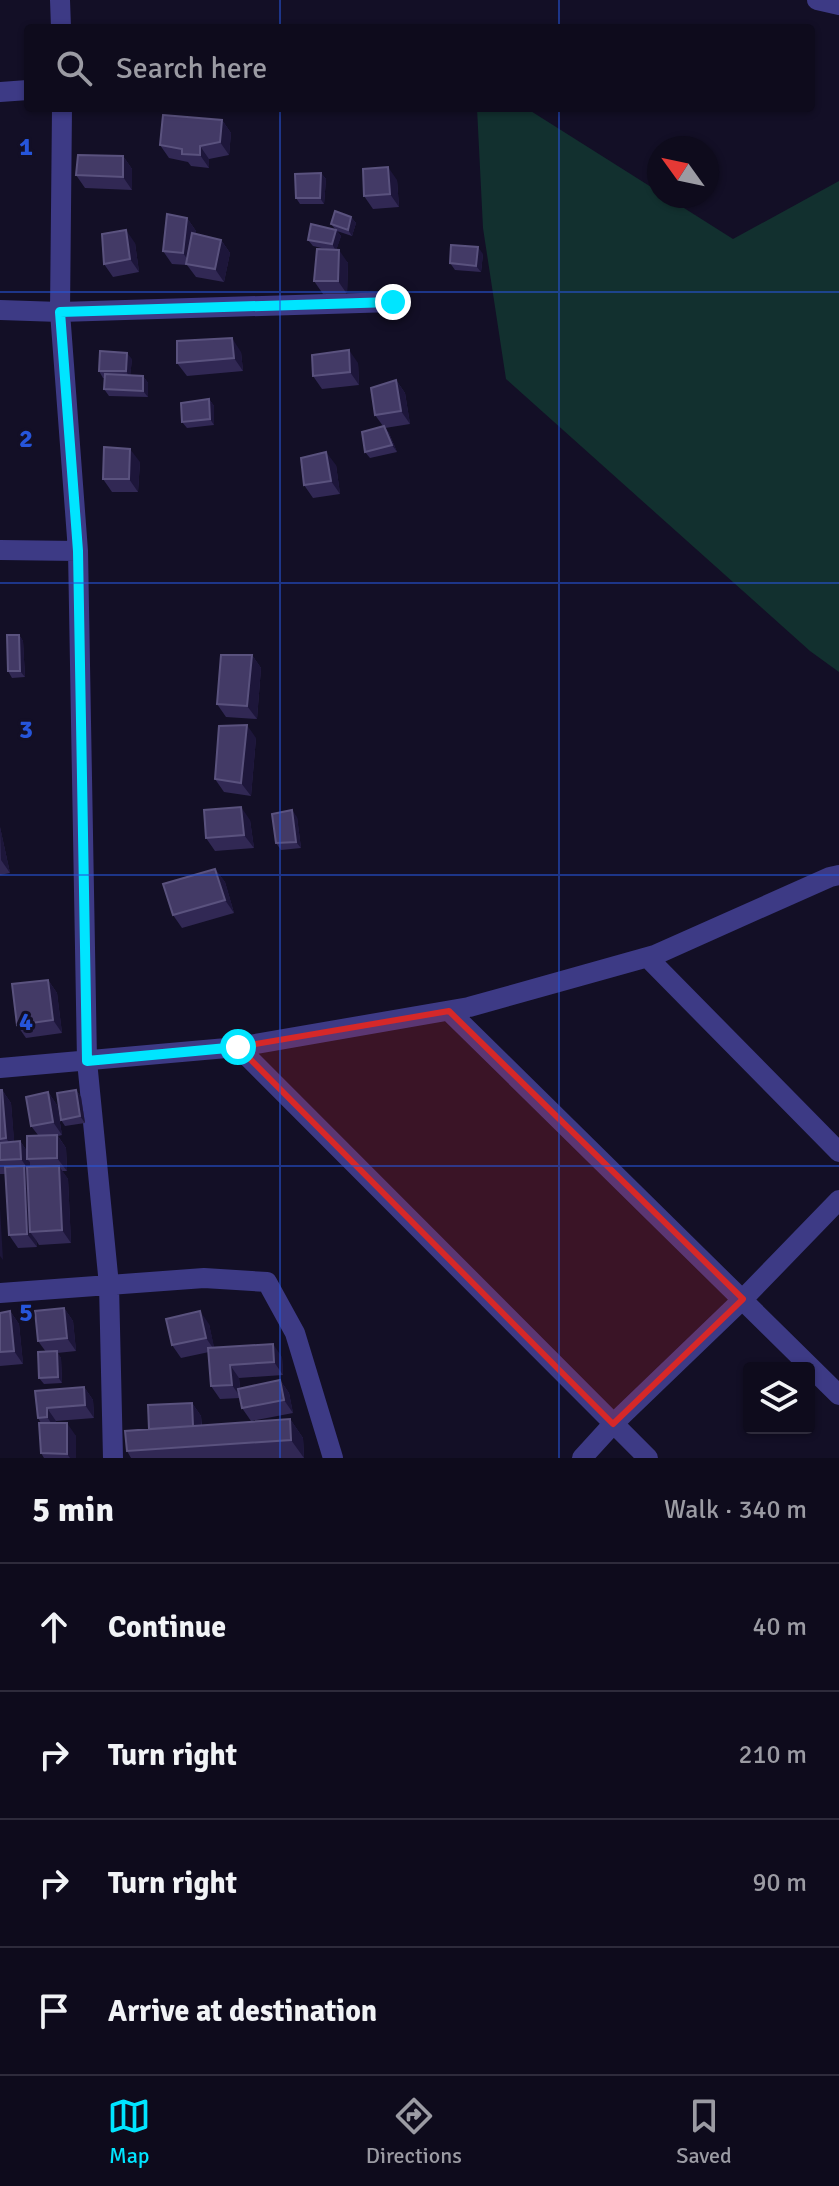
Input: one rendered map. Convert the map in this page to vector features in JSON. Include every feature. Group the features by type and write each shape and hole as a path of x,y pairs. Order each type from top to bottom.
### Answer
{"street":[{"path":"817,0 839,5"},
{"path":"62,24 67,1"},
{"path":"0,92 24,90"},
{"path":"62,112 60,312 78,551 87,1061 109,1285 113,1458"},
{"path":"0,310 60,312 393,302"},
{"path":"0,550 78,551"},
{"path":"0,1068 238,1047 449,1011 647,957 836,880"},
{"path":"647,957 839,1152"},
{"path":"449,1011 839,1395"},
{"path":"238,1047 648,1458"},
{"path":"582,1458 839,1200"},
{"path":"0,1293 204,1278 267,1282 295,1333 333,1458"}],"highlighted area":[{"path":"449,1011 743,1299 613,1424 238,1047"}],"green space":[{"path":"477,112 532,112 647,184 647,208 684,208 733,239 839,181 839,672 810,651 506,379 483,228"}],"building":[{"path":"163,115 222,120 220,142 200,146 200,155 182,154 182,149 160,145"},
{"path":"78,155 123,156 123,177 76,175"},
{"path":"388,167 390,194 364,196 363,169"},
{"path":"321,173 320,198 296,198 295,174"},
{"path":"335,211 351,217 348,230 331,224"},
{"path":"167,214 187,218 183,253 163,251"},
{"path":"311,224 336,230 332,244 308,240"},
{"path":"126,230 130,259 104,264 102,234"},
{"path":"192,233 221,240 215,269 186,264"},
{"path":"451,245 478,247 476,266 450,263"},
{"path":"317,249 339,250 338,281 314,281"},
{"path":"232,338 234,358 177,363 177,341"},
{"path":"349,350 350,372 313,376 312,355"},
{"path":"100,351 127,353 126,371 99,371"},
{"path":"105,374 143,376 143,391 104,389"},
{"path":"396,380 401,411 375,415 371,388"},
{"path":"209,399 210,419 182,422 181,403"},
{"path":"384,426 392,445 365,452 362,432"},
{"path":"104,447 130,449 129,479 103,479"},
{"path":"326,452 331,481 304,485 301,458"},
{"path":"7,635 19,635 20,671 8,671"},
{"path":"221,655 252,655 247,706 217,704"},
{"path":"247,725 241,783 215,779 219,726"},
{"path":"241,807 244,835 206,838 204,810"},
{"path":"292,810 296,842 276,843 272,814"},
{"path":"215,869 225,900 173,915 163,884"},
{"path":"48,980 53,1020 17,1025 12,984"},
{"path":"0,1090 6,1138 0,1139"},
{"path":"76,1090 80,1116 61,1120 57,1093"},
{"path":"48,1092 53,1122 31,1126 26,1097"},
{"path":"57,1135 57,1158 27,1159 27,1136"},
{"path":"20,1141 21,1159 0,1160 0,1143"},
{"path":"24,1166 27,1234 9,1235 5,1167"},
{"path":"59,1166 62,1230 30,1232 27,1167"},
{"path":"64,1308 67,1338 38,1341 35,1311"},
{"path":"10,1311 14,1351 0,1352 0,1313"},
{"path":"200,1311 206,1338 172,1345 166,1319"},
{"path":"273,1344 274,1362 230,1365 232,1385 211,1386 208,1348"},
{"path":"57,1351 58,1377 39,1378 38,1352"},
{"path":"280,1380 284,1400 242,1408 238,1389"},
{"path":"84,1387 85,1405 47,1408 47,1417 38,1418 35,1391"},
{"path":"192,1403 193,1426 149,1429 148,1405"},
{"path":"290,1419 291,1440 127,1451 125,1431"},
{"path":"39,1423 67,1423 67,1454 41,1453"}],"route":[{"path":"238,1047 87,1061 78,551 60,312 393,302"}]}
